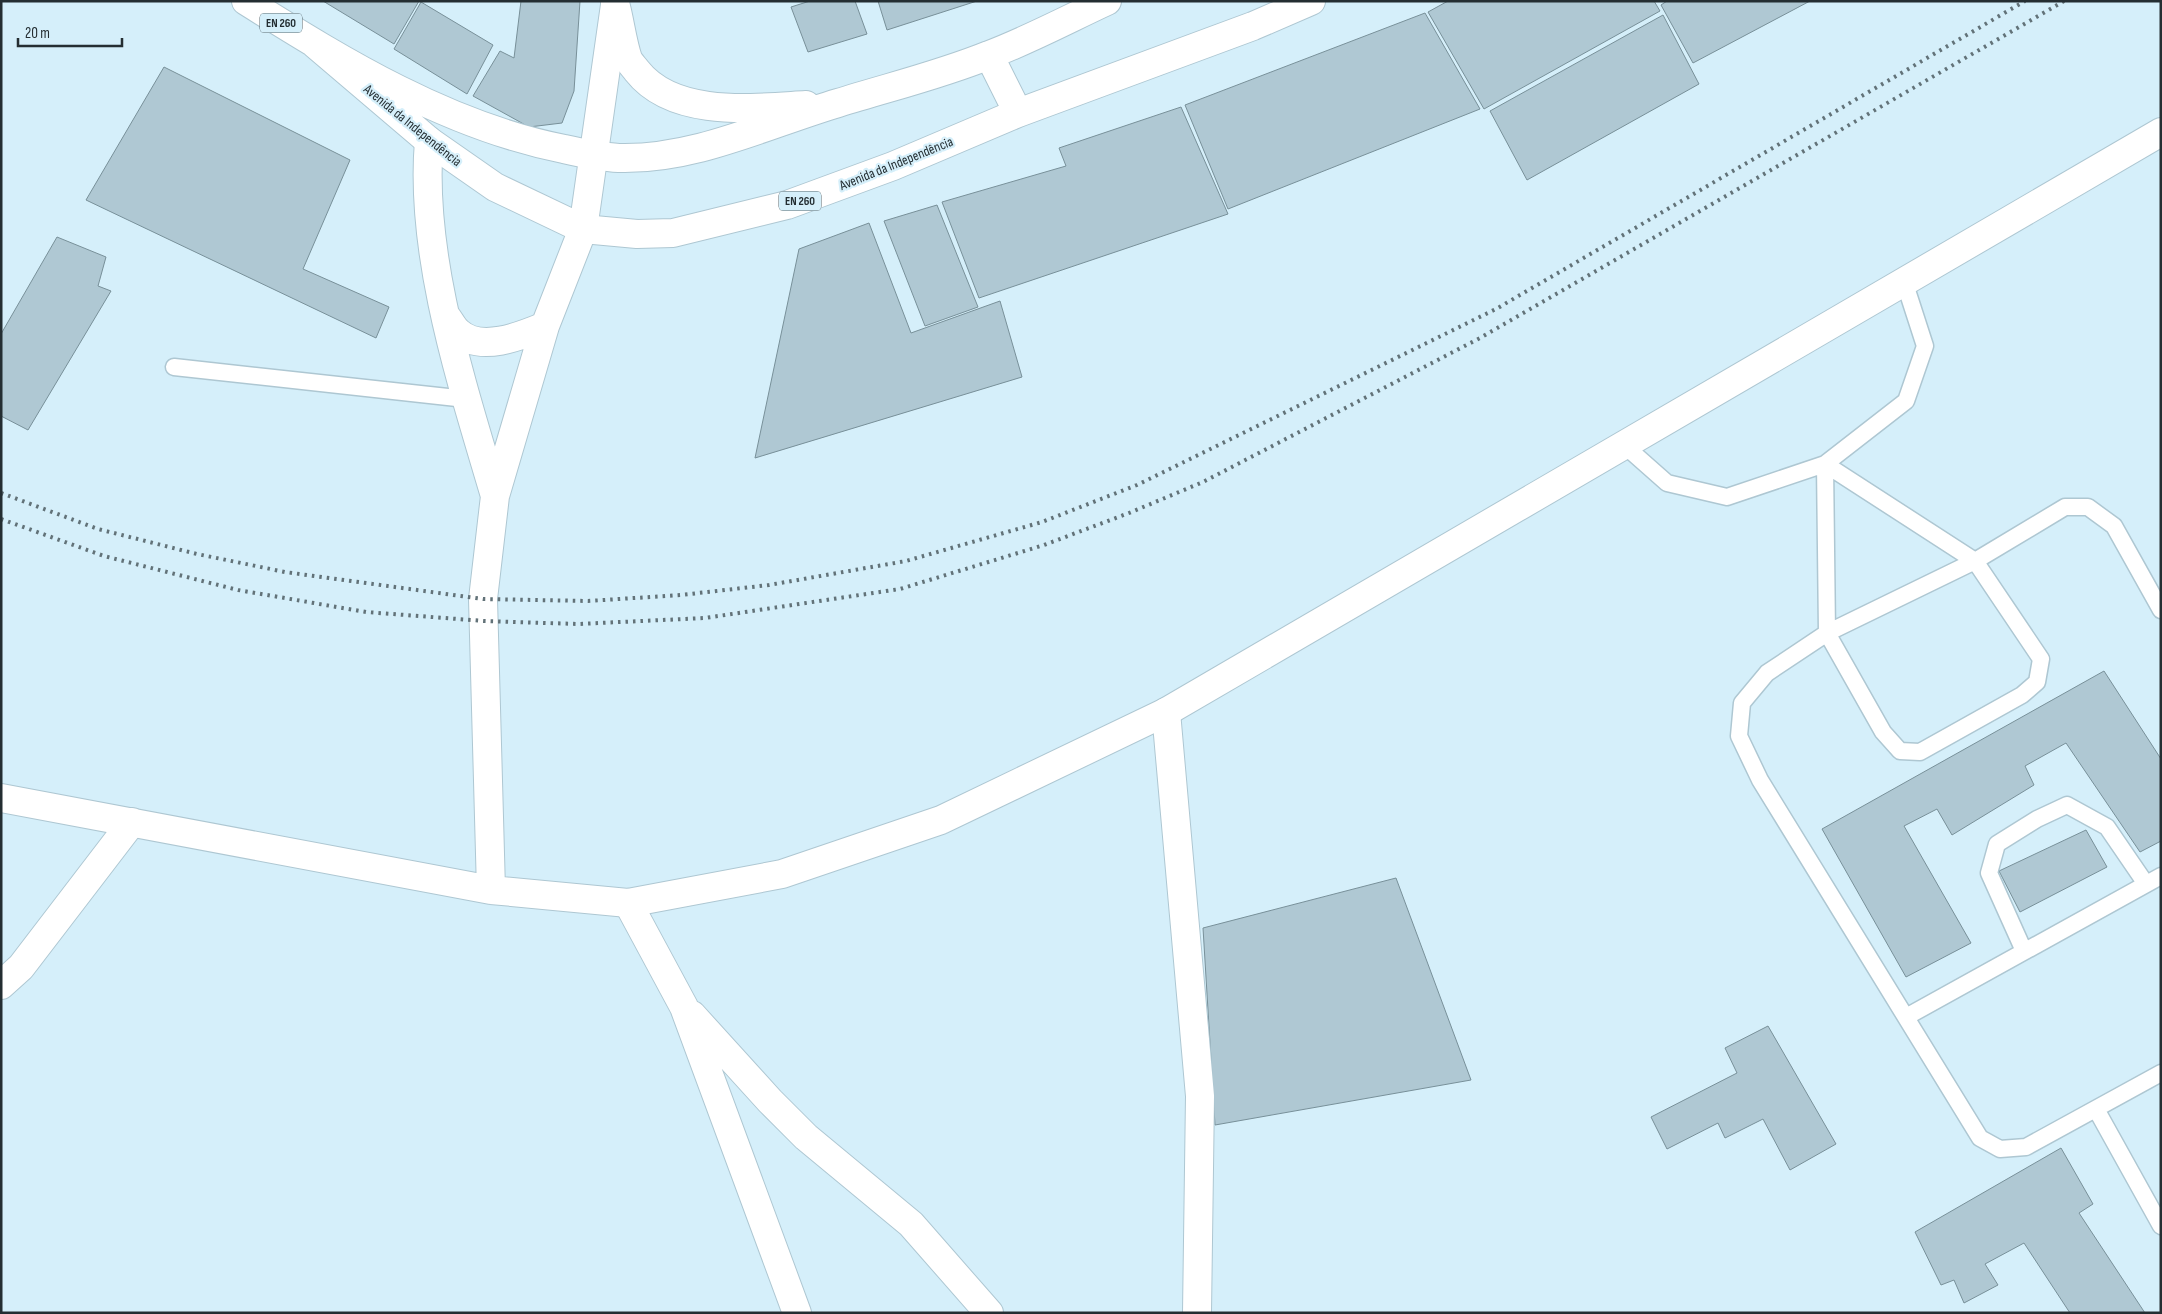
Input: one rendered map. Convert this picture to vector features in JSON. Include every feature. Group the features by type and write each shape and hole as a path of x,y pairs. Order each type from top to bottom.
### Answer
{"street":[{"name":"EN 260","path":"246,1 315,44"},
{"name":"Avenida da Independência","path":"315,44 409,95 457,117 521,140 594,155 619,158 656,156 712,144 838,103 887,90 989,55 1107,1"},
{"name":"Avenida da Independência","path":"315,44 429,142 495,187 583,229 637,234 673,233 787,205 893,166 1018,113 1253,26 1311,1"},
{"path":"616,2 629,60 645,82 666,94 701,106 744,108 838,103"},
{"path":"491,890 484,599 495,496 545,326 583,229 616,2"},
{"path":"989,55 1018,113"},
{"path":"1,798 491,890 628,903 782,874 941,820 1166,712 2161,132"},
{"path":"429,142 427,159 431,231 446,316 466,399 495,496"},
{"path":"446,316 458,333 485,341 515,339 545,326"},
{"path":"1166,712 1200,1096 1197,1313"},
{"path":"1,985 21,967 132,822"},
{"path":"628,903 684,1007 797,1313"},
{"path":"684,1007 770,1101 806,1137 911,1224 989,1313"}],"lane":[{"path":"1624,445 1667,483 1727,497 1825,464 1906,401 1925,346 1904,282"},
{"path":"174,367 466,399"},
{"path":"1825,464 1975,561 2041,659 2037,682 2022,695 1920,752 1900,751 1883,732 1827,633 1825,464"},
{"path":"2161,610 2114,526 2088,507 2065,507 1975,561 1827,633 1767,673 1742,702 1738,736 1760,780 1980,1138 2000,1149 2026,1147 2161,1073"},
{"path":"2024,951 1990,872 1997,844 2037,819 2067,805 2107,827 2146,884"},
{"path":"1906,1017 2161,876"},
{"path":"2096,1110 2161,1226"}],"building":[{"path":"323,1 419,1 394,44"},
{"path":"521,1 580,1 574,91 562,123 529,127 473,96 500,51 514,58"},
{"path":"810,1 855,1 867,34 808,52 791,7"},
{"path":"878,1 977,1 887,30"},
{"path":"1448,1 1654,1 1660,11 1484,109 1428,12"},
{"path":"1667,1 1810,1 1693,63 1661,5"},
{"path":"421,2 493,45 467,94 394,49"},
{"path":"1425,13 1480,109 1228,209 1185,105"},
{"path":"1663,15 1699,84 1527,180 1490,111"},
{"path":"164,67 350,160 303,269 389,307 376,338 86,200"},
{"path":"1181,107 1228,214 979,298 942,202 1066,166 1059,148"},
{"path":"937,205 978,307 925,326 884,221"},
{"path":"869,223 911,333 1000,301 1022,377 755,458 799,249"},
{"path":"57,237 106,257 98,286 111,291 28,430 1,416 1,334"},
{"path":"2104,671 2161,759 2161,841 2140,852 2066,743 2025,766 2034,785 1952,835 1937,809 1904,826 1971,943 1906,977 1822,829"},
{"path":"2086,830 2107,867 2020,912 1999,871"},
{"path":"1396,878 1471,1080 1215,1125 1203,928"},
{"path":"1768,1026 1836,1144 1790,1170 1763,1119 1725,1138 1718,1123 1667,1149 1651,1117 1737,1073 1725,1048"},
{"path":"2061,1148 2093,1204 2079,1213 2145,1313 2070,1313 2024,1243 1985,1264 1998,1285 1964,1303 1954,1280 1941,1285 1915,1232"}],"railway":[{"path":"1,493 98,529 197,554 285,572 483,599 588,601 681,595 769,585 906,561 1042,522 1137,485 1496,309 2025,1"},
{"path":"1,519 104,556 238,590 366,612 484,621 578,624 705,618 900,589 1044,545 1129,513 1203,482 1480,338 2064,1"}]}
